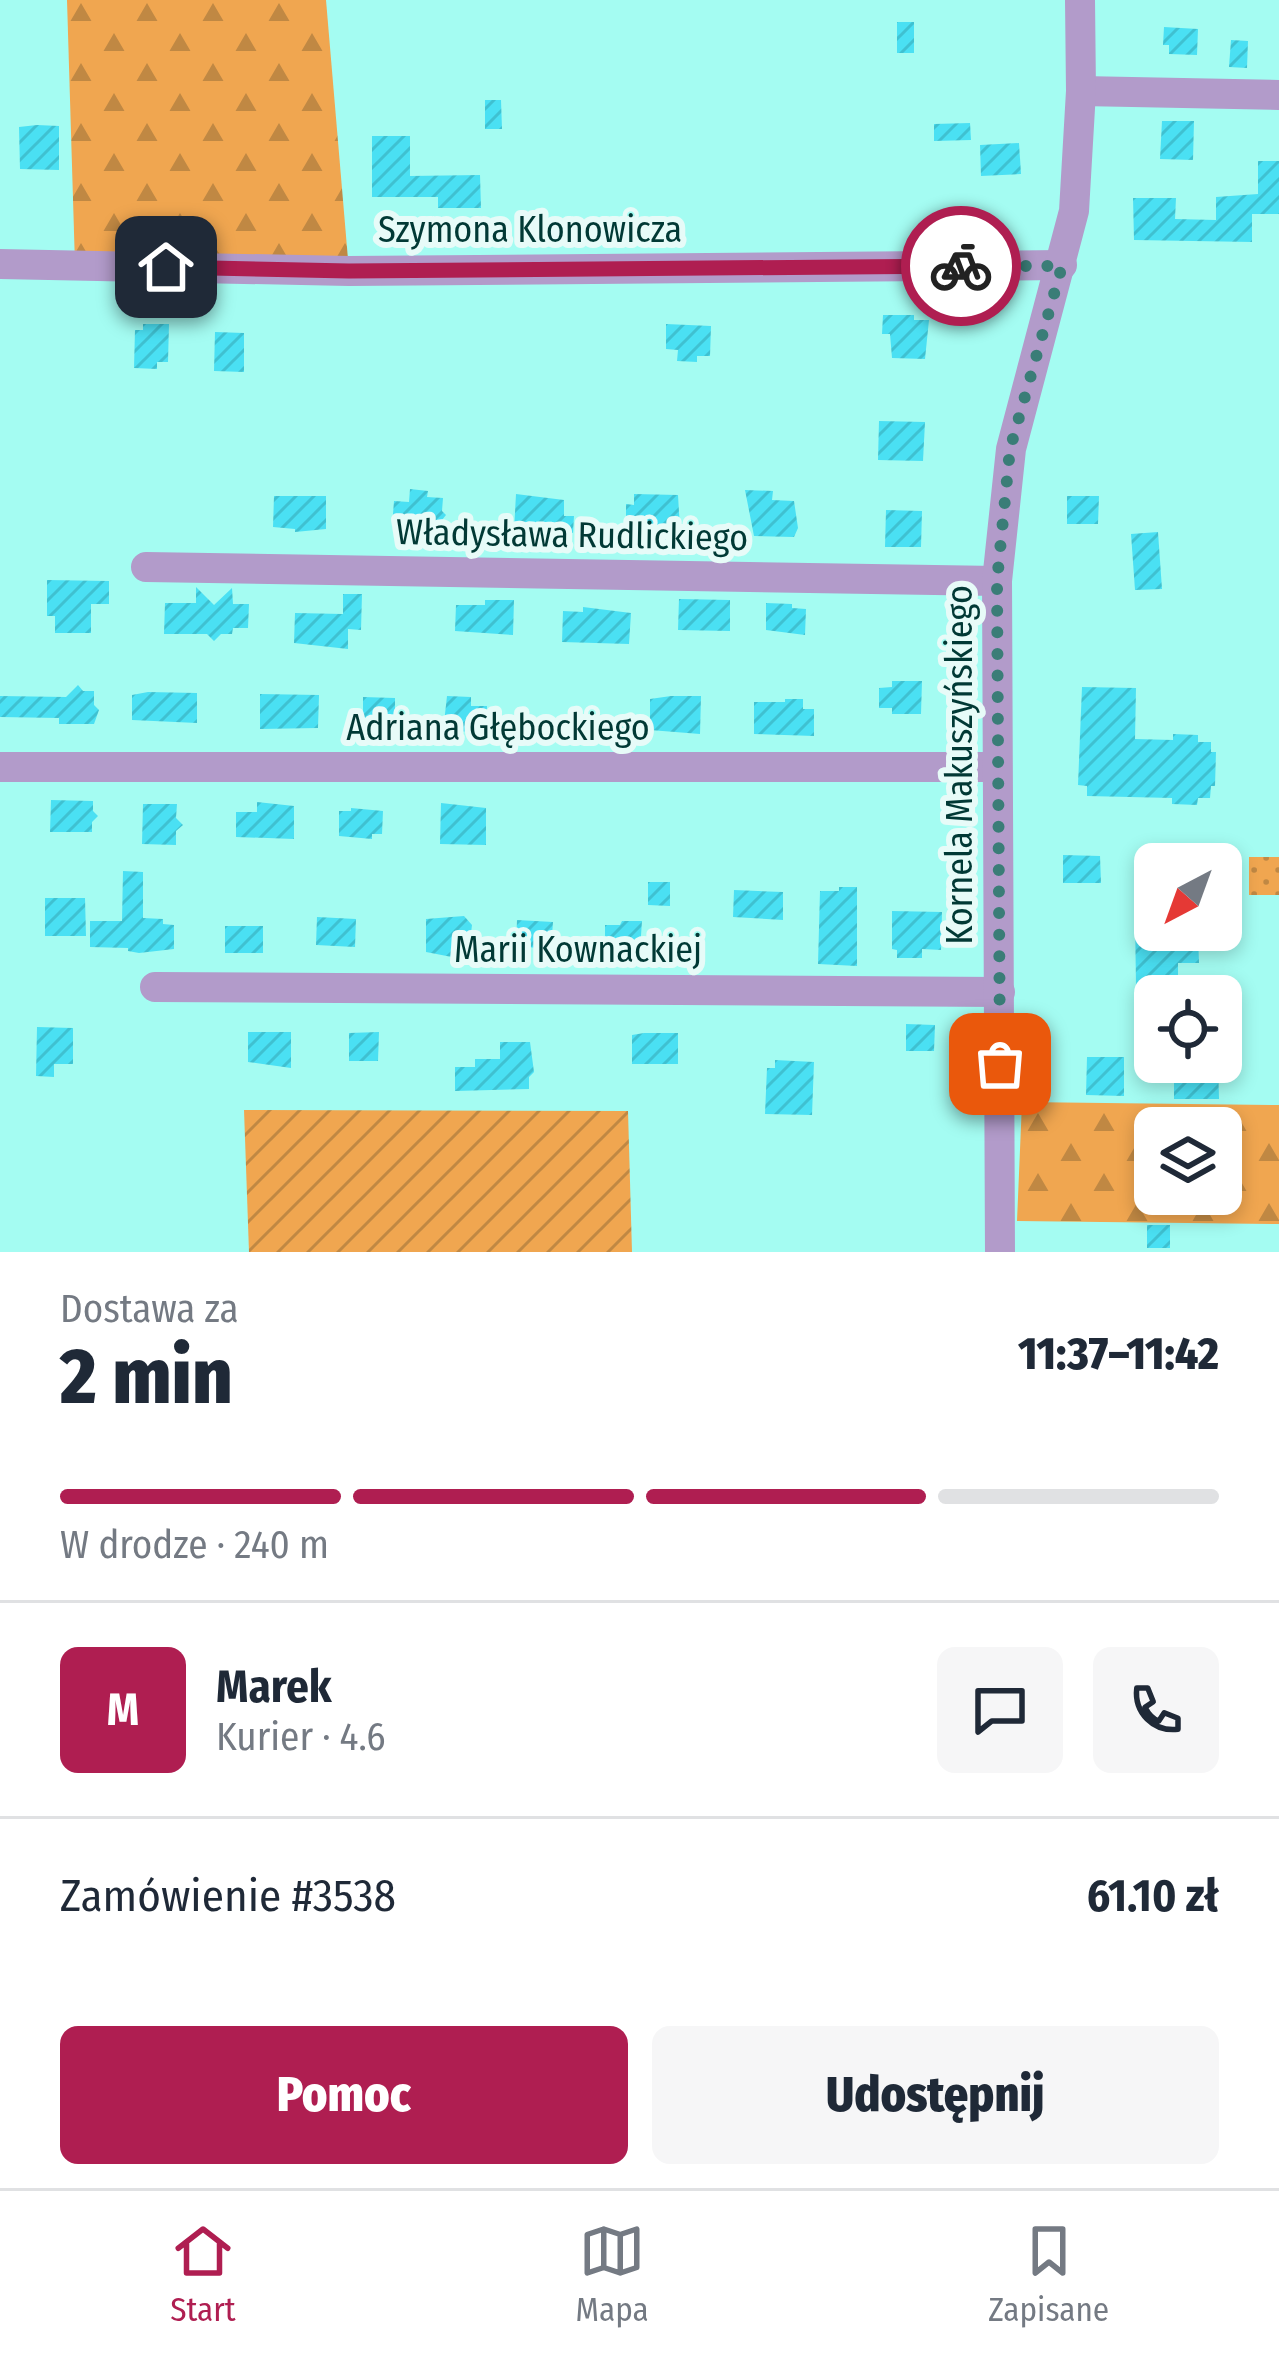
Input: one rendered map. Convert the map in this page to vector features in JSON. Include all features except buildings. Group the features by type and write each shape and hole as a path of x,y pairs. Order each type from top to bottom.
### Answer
{"street":[{"name":"Kornela Makuszyńskiego","path":"1000,1252 997,581 1010,449 1062,266 1078,180 1080,0"},
{"path":"1081,91 1279,95"},
{"name":"Szymona Klonowicza","path":"0,264 349,271 1062,266"},
{"name":"Władysława Rudlickiego","path":"146,567 997,581"},
{"name":"Adriana Głębockiego","path":"0,767 996,766"},
{"name":"Marii Kownackiej","path":"155,987 1000,992"}],"green space":[{"path":"67,0 326,0 349,271 75,265"},
{"path":"1249,857 1279,857 1279,895 1249,895"},
{"path":"1022,1102 1279,1105 1279,1224 1017,1221"},
{"path":"244,1110 628,1111 632,1252 249,1252"}],"way so far":[{"path":"961,266 1062,266 1010,449 997,581 1000,1064"}],"route":[{"path":"166,267 349,271 961,266"}]}
